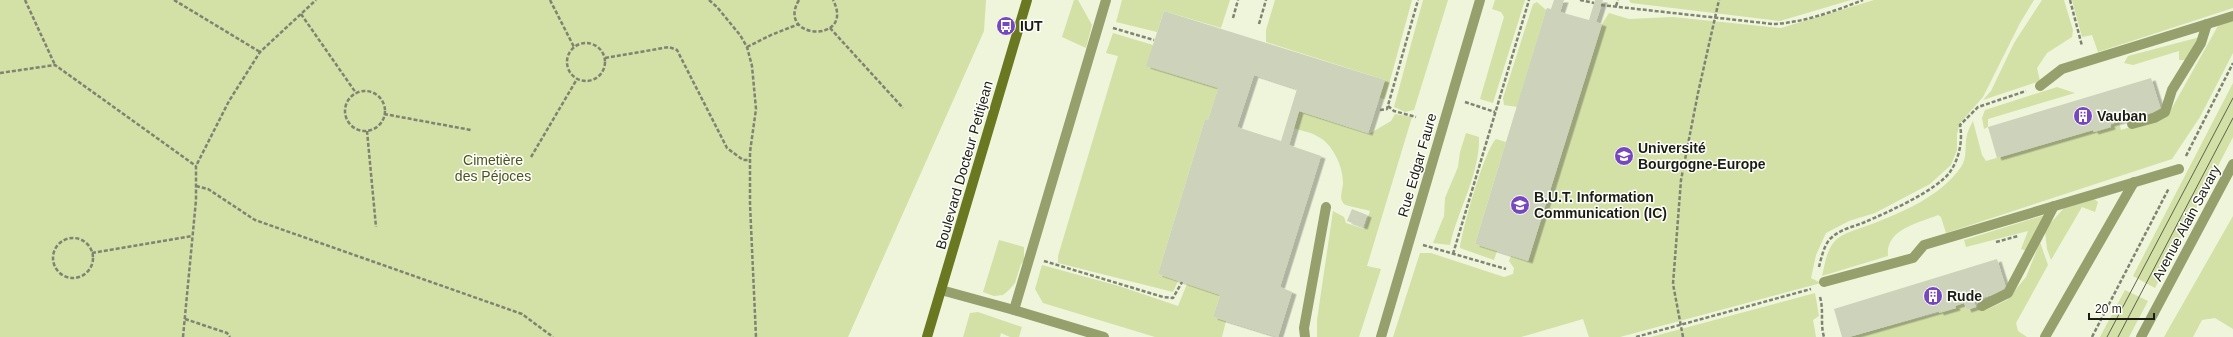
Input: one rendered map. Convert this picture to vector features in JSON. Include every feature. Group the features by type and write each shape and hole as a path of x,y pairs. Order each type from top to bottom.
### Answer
{"main road":[{"name":"Boulevard Docteur Petitjean","path":"927,337 1027,0"}],"lane":[{"path":"1014,310 1106,0"},
{"name":"Rue Edgar Faure","path":"1381,337 1480,0"},
{"path":"2040,86 2062,69 2233,16"},
{"path":"2132,124 2154,118 2165,112 2172,90 2201,43 2207,24"},
{"name":"Avenue Alain Savary","path":"2141,337 2233,164"},
{"path":"1821,284 1913,258 1924,245 2179,169"},
{"path":"2045,337 2134,182"},
{"path":"1982,306 2008,293 2054,206"},
{"path":"1305,337 1304,328 1326,207"},
{"path":"941,290 1104,337"}],"path":[{"path":"25,0 55,65 196,166"},
{"path":"174,0 260,52"},
{"path":"184,337 184,319 196,186 196,166 229,101 260,52 316,0"},
{"path":"550,0 574,47"},
{"path":"709,0 717,7 747,47 756,109 750,160 750,204 756,337"},
{"path":"799,0 796,11 799,24 804,29 816,33 830,28 836,18 837,11 833,0"},
{"path":"1233,18 1238,0"},
{"path":"1259,24 1266,0"},
{"path":"1380,110 1387,109 1418,0"},
{"path":"1453,254 1494,112 1529,0"},
{"path":"1580,0 1594,3"},
{"path":"1616,6 1618,0"},
{"path":"1683,337 1672,284 1681,180 1714,16 1719,0"},
{"path":"1601,5 1714,16 1773,24 1785,24 1863,0"},
{"path":"2070,0 2088,61"},
{"path":"301,14 356,93"},
{"path":"747,47 771,35 799,24"},
{"path":"1099,24 1154,40"},
{"path":"830,28 903,108"},
{"path":"580,44 593,44 598,47 605,58 604,71 600,76 588,82 577,79 568,70 567,64 570,52 574,47 580,44"},
{"path":"605,58 669,47 677,50 727,148 743,160 750,160"},
{"path":"2092,337 2233,64"},
{"path":"0,73 55,65"},
{"path":"531,158 577,79"},
{"path":"1824,337 1821,327 1824,318 1821,284 1817,278 1823,252 1829,240 1840,231 1866,222 1910,201 1933,187 1950,172 1960,152 1962,136 1960,125 1971,116 1978,107 2040,86"},
{"path":"362,92 374,94 383,103 384,114 378,126 366,131 352,127 345,116 347,103 356,93 362,92"},
{"path":"1452,98 1494,112"},
{"path":"1388,106 1394,111 1416,117"},
{"path":"384,114 471,130"},
{"path":"366,131 376,227"},
{"path":"196,186 208,189 255,220 522,314 553,337"},
{"path":"92,253 192,236"},
{"path":"70,238 83,241 88,245 92,253 92,264 89,270 78,278 65,277 59,273 53,261 55,249 64,240 70,238"},
{"path":"1409,241 1506,269"},
{"path":"1030,257 1163,297 1173,298 1182,282"},
{"path":"1636,337 1821,284"},
{"path":"184,319 227,334 230,337"}],"green space":[{"name":"Cimetière des Péjoces","path":"0,0 986,0 984,31 848,337 0,337"},
{"path":"1074,0 1078,0 1092,25 1086,48 1062,37"},
{"path":"1122,0 1230,0 1221,28 1164,11 1157,32 1116,22"},
{"path":"1275,0 1412,0 1385,99 1379,98 1385,80 1266,42 1266,30"},
{"path":"1423,0 1448,0 1414,110 1405,112 1394,107"},
{"path":"1495,0 1525,0 1493,103 1480,99 1504,17 1501,12 1492,9"},
{"path":"1629,0 1851,0 1780,21 1631,3"},
{"path":"1874,0 2034,0 2020,23 1983,97 1960,123 1957,134 1957,150 1951,165 1930,184 1875,213 1849,221 1826,233 1816,255 1811,278 1821,283 1620,337 1589,337 1583,319 1521,337 1393,337 1420,253 1431,253 1504,277 1513,274 1514,268 1509,261 1511,256 1528,261 1602,24 1609,13 1629,19 1673,17 1781,28"},
{"path":"2042,0 2064,0 2073,30 2072,37 2047,53 2037,68 2040,81 1983,100 1991,91 2014,43"},
{"path":"2072,0 2233,0 2233,8 2098,52 2092,35 2082,37"},
{"path":"1537,2 1546,10 1517,107 1504,105 1503,98 1533,4"},
{"path":"2233,21 2233,53 2200,117 2172,159 1946,233 1941,217 1938,215 1913,224 1897,233 1892,239 1888,256 1822,276 1829,250 1837,239 1846,233 1884,219 1921,202 1932,195 1953,177 1963,163 1967,135 1973,121 1982,155 1986,161 2093,130 2094,132 2119,122 2121,130 2168,115 2219,24"},
{"path":"1113,33 1153,45 1218,88 1208,120 1205,119 1158,274 1178,281 1173,292 1058,263 1058,256 1118,56 1106,53"},
{"path":"2200,37 2186,60 2179,60 2179,51 2133,65 2124,63 2128,56"},
{"path":"2233,83 2233,137 2155,288 2133,276"},
{"path":"2057,87 2075,93 1988,119 1988,127 1984,129 1982,118 1985,110"},
{"path":"1299,111 1369,134 1391,121 1395,114 1412,117 1367,266 1381,269 1359,337 1317,337 1317,320 1333,211 1344,217 1346,223 1364,229 1370,211 1345,205 1342,202 1343,176 1336,156 1328,144 1317,136 1294,128"},
{"path":"1466,133 1479,137 1476,164 1472,178 1450,245 1433,243 1444,216 1445,198 1458,167 1460,152"},
{"path":"1496,139 1506,142 1475,244 1497,251 1494,260 1460,248 1469,209 1480,174 1491,146"},
{"path":"2094,199 2098,202 2095,212 2082,207 2051,260 2047,249 2045,231 2047,227 2064,208"},
{"path":"2048,214 2027,251 2021,249 2028,231 1966,247 1964,240"},
{"path":"2233,216 2233,329 2215,318 2202,320 2193,337 2164,337"},
{"path":"999,240 1024,247 1024,261 1021,264 1015,283 1009,290 1003,295 994,296 983,292"},
{"path":"2040,242 2048,265 2016,323 2018,331 2027,337 1849,337 1956,308 1955,306 1964,303 1967,310 1976,307 1986,310 2007,300 2026,277"},
{"path":"1042,265 1119,286 1178,306 1187,284 1220,295 1213,317 1226,321 1222,337 1155,337 1043,303 1035,289"},
{"path":"2125,290 2148,301 2129,337 2100,337"},
{"path":"1815,293 1819,316 1813,320 1816,337 1651,337"},
{"path":"978,312 1022,327 1019,337 1010,337 1001,333 1000,337 963,337 970,313"}],"building":[{"path":"1554,0 1564,0 1560,12 1589,20 1595,0 1603,0 1596,22 1602,24 1528,261 1475,244 1546,10 1547,8 1551,9"},
{"path":"1164,11 1385,80 1368,133 1299,111 1289,145 1321,156 1280,287 1292,292 1278,337 1213,317 1220,295 1158,274 1205,119 1208,120 1218,88 1146,66","holes":["1254,75 1297,89 1281,141 1237,127"]},
{"name":"Vauban","path":"2151,78 2161,110 2110,124 2111,127 2094,132 2093,130 1997,158 1988,127"},
{"path":"1352,209 1367,215 1363,227 1347,221"},
{"name":"Rude","path":"1997,259 2007,291 1973,300 1976,307 1967,310 1964,303 1955,306 1956,308 1939,313 1939,311 1849,337 1842,337 1834,309"}],"tram line":[{"path":"2107,337 2233,98"},
{"path":"2118,337 2233,118"}],"place":[{"name":"IUT","path":"1006,26"},
{"name":"Vauban","path":"2083,116"},
{"name":"Université Bourgogne-Europe","path":"1624,156"},
{"name":"B.U.T. Information Communication (IC)","path":"1520,205"},
{"name":"Rude","path":"1933,296"}]}
